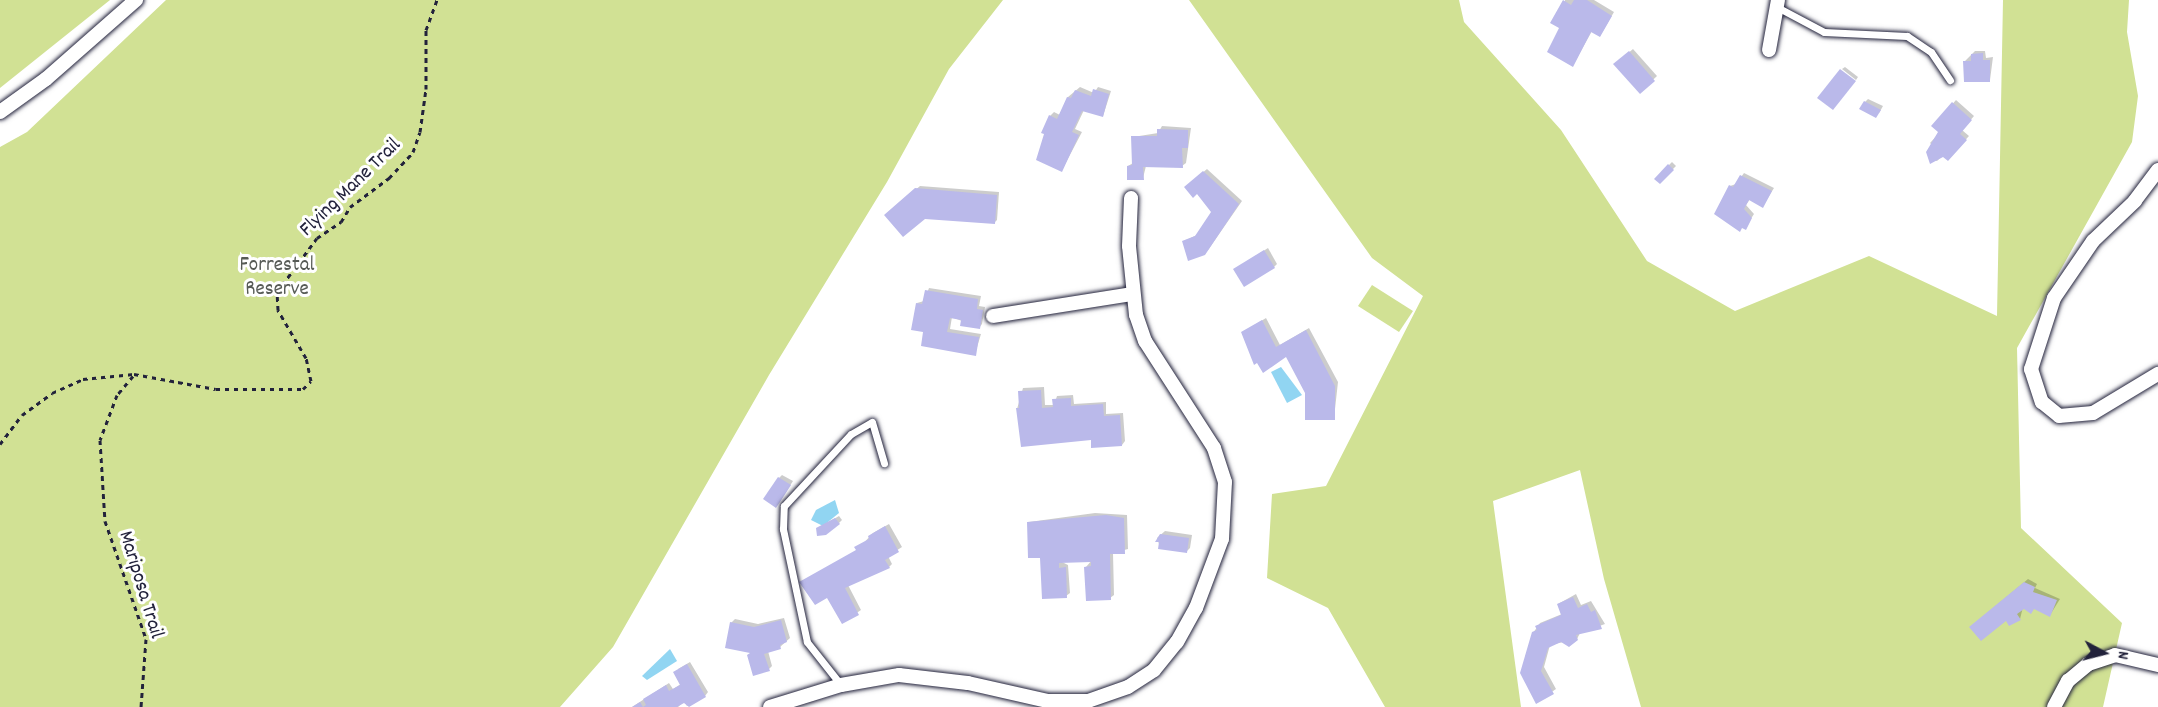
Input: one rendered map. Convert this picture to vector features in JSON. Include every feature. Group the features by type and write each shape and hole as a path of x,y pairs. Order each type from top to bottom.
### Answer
{"street":[{"path":"0,112 46,79 136,0"},
{"path":"1769,50 1778,4"},
{"path":"2158,170 2135,201 2093,241 2054,298 2031,369 2042,402 2059,416 2093,413 2158,374"},
{"path":"771,707 842,684 899,675 921,675 1047,701 1101,703 1154,670 1178,642 1207,582 1224,523 1225,482 1214,448 1145,341 1132,294 1131,198"},
{"path":"993,316 1132,294"},
{"path":"2054,707 2068,681 2088,664 2115,655 2158,665"}],"lane":[{"path":"1778,4 1824,32 1907,36 1931,52 1950,80"},
{"path":"842,684 807,642 783,529 784,506 850,434 872,422 884,464"}],"path":[{"name":"Flying Mane Trail","path":"134,374 216,389 303,389 311,381 306,358 278,310 277,292 317,238 341,222 350,207 389,178 413,152 420,132 426,89 426,30 437,0"},
{"path":"0,444 22,415 52,393 83,378 134,374"},
{"name":"Mariposa Trail","path":"134,374 117,395 100,440 105,520 146,639 141,707"}],"green space":[{"path":"0,0 110,0 0,88"},
{"name":"Forrestal Reserve","path":"166,0 1003,0 949,69 887,182 769,375 613,647 560,707 0,707 0,147 27,132"},
{"path":"1189,0 1459,0 1464,22 1561,130 1647,261 1735,311 1869,256 1997,316 2003,0 2129,0 2127,32 2138,96 2132,142 2017,348 2021,528 2122,623 2103,707 1641,707 1604,579 1580,470 1493,501 1521,707 1385,707 1328,608 1267,578 1272,494 1326,486 1423,296 1372,258"},
{"path":"1372,285 1413,311 1399,332 1358,306"}],"water":[{"path":"1281,367 1302,395 1287,403 1271,372"},
{"path":"835,500 839,513 823,526 811,520 816,510"},
{"path":"670,649 677,661 647,680 642,676"}],"building":[{"path":"1563,0 1571,5 1574,0 1587,0 1612,16 1600,37 1591,32 1573,67 1547,52 1559,28 1550,23"},
{"path":"1629,51 1655,81 1640,94 1613,64"},
{"path":"1983,53 1983,60 1990,60 1990,82 1964,82 1963,61 1971,61 1971,54"},
{"path":"1840,69 1856,81 1833,110 1817,98"},
{"path":"1093,89 1109,94 1103,117 1082,111 1072,132 1079,135 1062,172 1036,160 1044,134 1041,133 1049,115 1057,119 1067,97 1071,98 1075,90 1091,96"},
{"path":"1864,101 1881,110 1876,118 1859,109"},
{"path":"1952,102 1972,120 1960,134 1967,140 1948,161 1943,157 1930,164 1926,152 1938,132 1931,126"},
{"path":"1157,129 1188,130 1188,148 1182,148 1183,168 1143,167 1144,180 1127,180 1127,166 1132,165 1131,136 1157,136"},
{"path":"1668,164 1674,170 1660,184 1654,179"},
{"path":"1203,171 1239,204 1205,255 1188,261 1182,241 1195,236 1211,212 1197,194 1193,198 1184,187"},
{"path":"1740,175 1772,191 1763,208 1749,200 1744,209 1752,218 1746,230 1742,228 1740,232 1714,214 1729,185 1733,187"},
{"path":"915,188 997,195 995,224 925,219 903,237 884,215"},
{"path":"1264,250 1275,268 1244,287 1233,269"},
{"path":"925,290 978,299 977,309 983,310 980,329 960,326 961,320 950,318 947,332 979,337 976,356 921,346 923,332 911,330 916,303 922,304"},
{"path":"1262,320 1276,347 1306,330 1335,386 1335,420 1305,420 1305,393 1286,357 1263,373 1257,363 1254,365 1241,332"},
{"path":"1041,390 1042,408 1053,407 1052,399 1071,398 1071,406 1103,404 1104,416 1120,415 1122,446 1091,448 1091,440 1021,447 1016,408 1019,408 1018,391"},
{"path":"778,477 791,485 776,508 763,499"},
{"path":"1106,515 1124,518 1125,554 1110,554 1111,600 1086,601 1084,567 1091,566 1091,562 1059,563 1059,568 1066,567 1067,598 1042,599 1040,558 1028,558 1027,522"},
{"path":"835,518 840,524 826,535 817,536 816,528"},
{"path":"885,526 899,552 885,560 890,568 845,588 859,615 842,624 827,598 815,605 799,582 856,550 854,547"},
{"path":"1160,534 1189,538 1187,553 1158,549 1159,542 1155,542"},
{"path":"2024,582 2035,587 2033,592 2057,600 2050,617 2034,609 2031,614 2024,609 2017,614 2021,620 2009,626 2006,621 1981,641 1969,627"},
{"path":"1573,597 1578,608 1587,604 1591,612 1595,610 1602,629 1576,635 1578,640 1569,647 1561,642 1548,648 1541,671 1554,694 1536,704 1520,673 1532,632 1537,630 1535,626 1561,615 1557,604"},
{"path":"781,620 787,642 780,645 781,649 764,654 770,671 753,676 747,655 750,653 725,648 730,622 754,627"},
{"path":"687,664 706,697 689,707 684,703 677,707 643,707 646,705 643,699 666,685 669,691 680,685 673,672"},
{"path":"640,702 643,707 632,707"}]}
